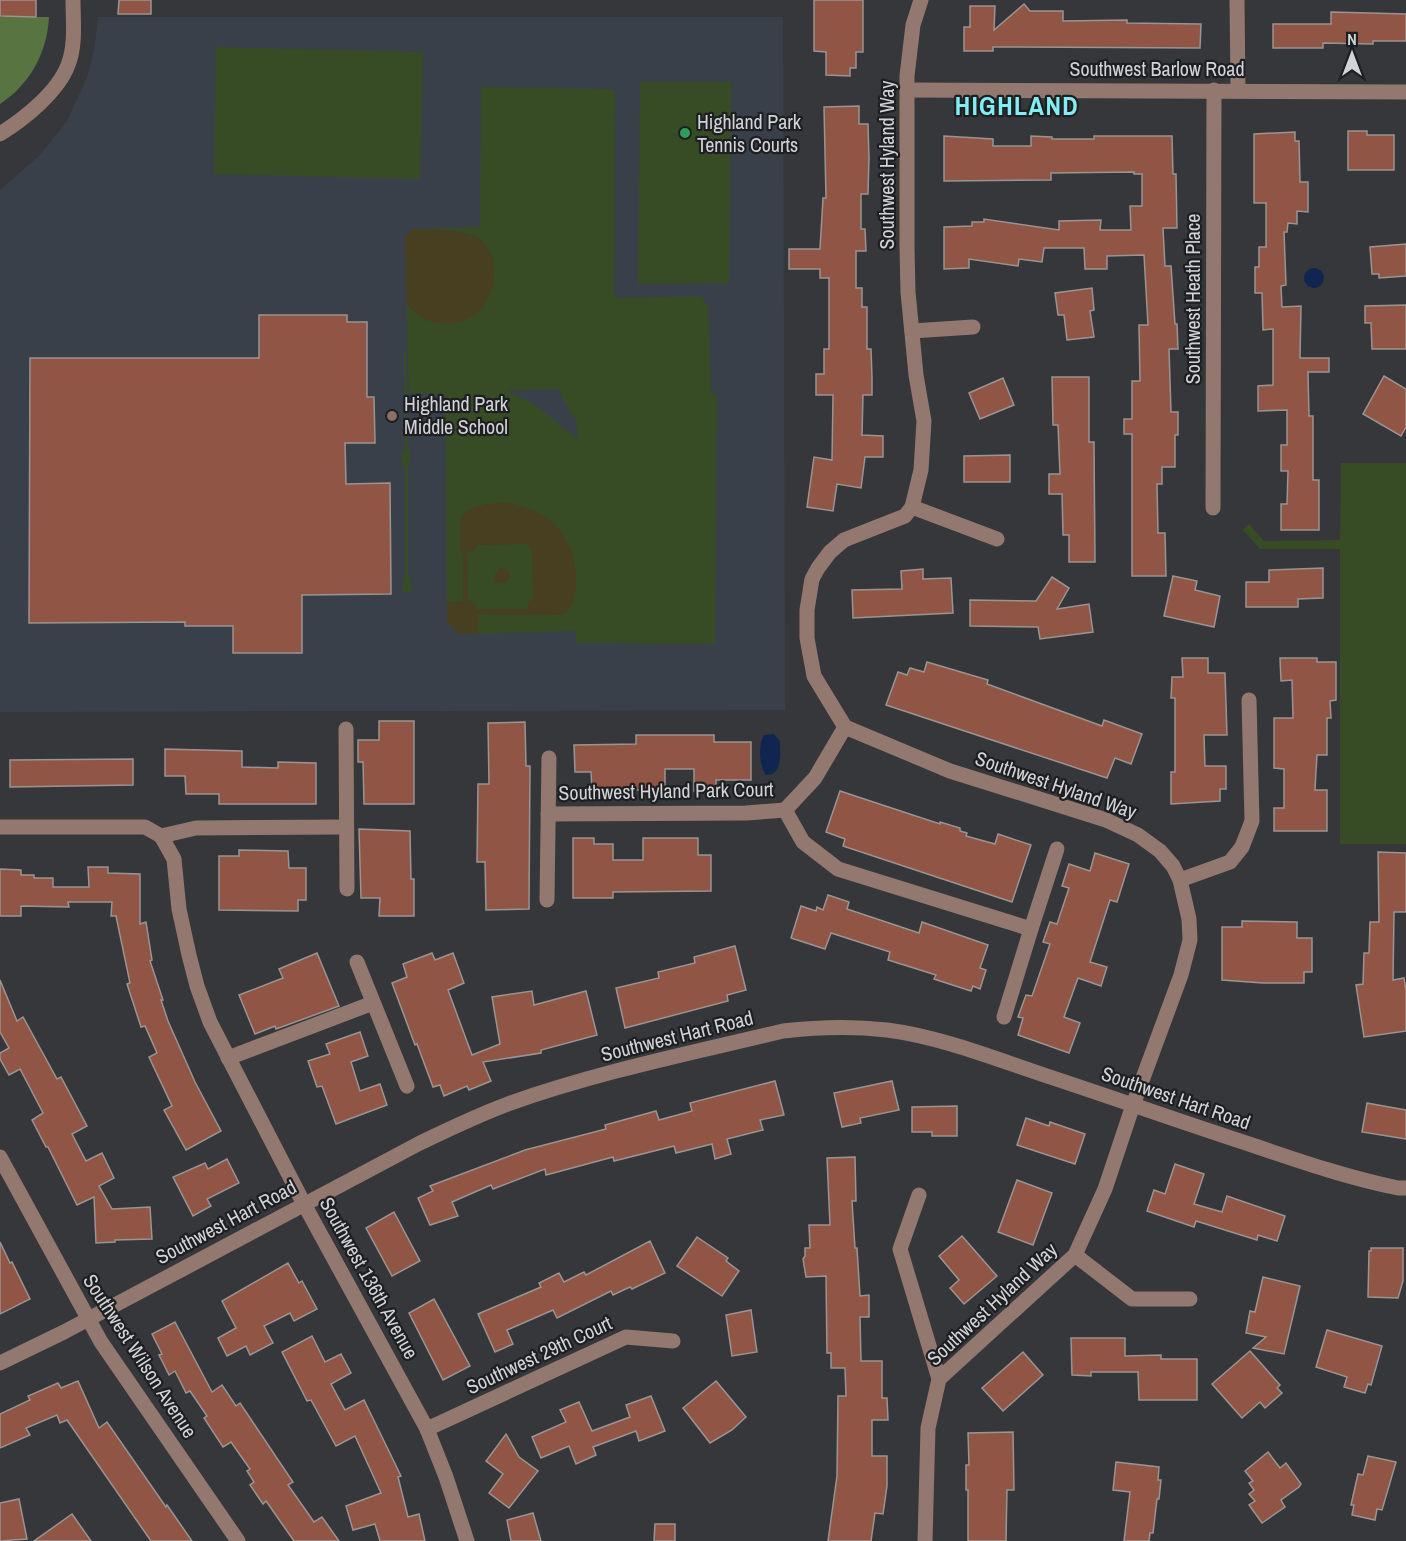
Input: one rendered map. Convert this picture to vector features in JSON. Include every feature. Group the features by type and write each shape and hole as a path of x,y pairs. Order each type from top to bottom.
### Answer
{"street":[{"path":"0,134 35,108 68,66 73,44 73,0"},
{"name":"Southwest Hyland Way","path":"912,507 921,470 924,421 916,375 908,291 908,76 913,25 921,0"},
{"path":"1237,0 1238,90"},
{"name":"Southwest Barlow Road","path":"908,90 1406,92"},
{"name":"Southwest Heath Place","path":"1213,508 1214,90"},
{"path":"912,330 973,327"},
{"path":"845,727 814,676 807,638 807,610 812,579 830,552 844,540 905,516 912,507 997,539"},
{"path":"1180,880 1230,862 1242,847 1252,821 1249,700"},
{"name":"Southwest Hyland Way","path":"845,727 950,771 1106,820 1138,835 1160,851 1173,866 1180,880 1189,919 1190,940 1181,975 1105,1189 1075,1255 939,1379 928,1428 926,1541"},
{"name":"Southwest Hyland Park Court","path":"548,814 746,813 785,810 815,778 845,727"},
{"path":"346,729 348,889"},
{"name":"Southwest Hyland Park Court","path":"547,900 549,758"},
{"name":"Southwest Hyland Park Court","path":"785,810 803,842 838,869 1031,929"},
{"path":"0,827 146,827 161,836 196,828 346,827"},
{"name":"Southwest 136th Avenue","path":"161,836 174,859 179,909 197,986 210,1022 304,1204 427,1429 467,1541"},
{"path":"1004,1017 1057,849"},
{"path":"357,962 407,1086"},
{"path":"228,1058 373,1004"},
{"name":"Southwest Hart Road","path":"0,1363 88,1319 420,1143 510,1104 632,1068 783,1030 849,1027 888,1030 919,1036 950,1044 1341,1175 1406,1188"},
{"name":"Southwest Wilson Avenue","path":"0,1157 101,1342 238,1541"},
{"path":"919,1195 900,1249 939,1379"},
{"path":"1075,1255 1132,1299 1190,1299"},
{"name":"Southwest 29th Court","path":"427,1429 626,1337 673,1341"}],"shaded area":[{"name":"Highland Park Middle School","path":"98,17 783,17 785,710 0,712 0,190 40,155 67,121 88,75 95,46"}],"green space":[{"path":"0,17 49,17 45,43 35,66 20,87 0,104"},
{"path":"216,47 423,52 420,179 214,174"},
{"name":"Highland Park Tennis Courts","path":"640,82 731,82 729,283 638,284"},
{"path":"481,87 615,89 614,298 701,296 708,306 711,394 717,394 715,644 576,643 575,631 459,634 447,621 445,394 409,393 405,237 412,229 480,227","holes":["559,389 577,422 577,439 537,406 506,390"]},
{"path":"404,350 406,350 408,450 410,450 408,577 411,577 411,592 403,592 403,577 405,577 405,466 402,466 402,451 405,450"},
{"path":"1341,463 1406,463 1406,844 1340,844 1340,549 1260,549 1243,530 1249,524 1264,541 1340,540"}],"sand":[{"path":"412,229 462,232 476,237 484,244 490,252 494,273 490,294 479,311 461,322 440,323 421,317 406,302 405,237"},
{"path":"508,503 538,512 556,527 564,538 575,564 575,591 571,604 564,615 478,614 478,633 459,634 447,621 447,602 463,601 460,519 476,507","holes":["526,544 532,550 533,599 528,603 528,609 477,609 468,600 467,552 474,551 478,545"]},
{"path":"500,568 508,570 510,577 506,582 494,584 495,574"}],"water":[{"path":"1314,268 1321,271 1324,278 1321,285 1314,288 1307,285 1304,278 1307,271"},
{"path":"774,734 780,741 779,763 775,772 766,775 761,761 761,744 764,735"}],"building":[{"path":"0,0 36,0 36,17 0,16"},
{"path":"119,0 151,0 151,14 118,14"},
{"path":"814,0 863,0 863,52 856,52 856,68 850,68 850,76 826,75 826,52 814,51"},
{"path":"1024,4 1030,11 1063,11 1063,21 1127,20 1127,23 1201,24 1200,48 993,47 993,51 964,51 964,27 970,27 970,6 995,6 994,30"},
{"path":"1331,12 1406,14 1406,41 1373,41 1373,44 1323,43 1323,48 1273,48 1273,24 1331,24"},
{"path":"859,106 859,124 868,124 869,158 868,194 861,194 861,229 865,229 866,251 856,251 856,288 862,288 862,307 867,307 867,349 871,349 872,377 872,395 863,395 862,435 883,436 883,457 865,457 861,488 837,484 833,511 807,507 814,457 832,460 833,395 816,395 816,374 824,374 824,349 829,349 829,278 820,278 820,269 789,269 789,249 820,249 823,198 826,198 824,107"},
{"path":"1348,131 1367,131 1367,135 1394,135 1394,170 1348,170"},
{"path":"1295,132 1295,141 1299,141 1300,182 1308,182 1308,212 1297,211 1297,224 1288,223 1287,232 1284,232 1286,285 1281,286 1282,307 1301,306 1300,358 1329,358 1329,372 1308,372 1309,416 1313,416 1313,480 1319,480 1319,530 1281,530 1281,504 1287,504 1288,471 1281,471 1281,445 1287,445 1287,410 1258,411 1258,386 1273,385 1273,329 1263,330 1262,293 1255,293 1255,267 1259,267 1259,247 1266,247 1266,203 1254,203 1254,134"},
{"path":"944,136 993,139 993,146 1031,146 1031,136 1052,137 1052,139 1094,139 1094,136 1172,136 1173,174 1176,174 1177,228 1163,228 1165,266 1171,266 1175,324 1177,324 1178,349 1169,349 1171,412 1178,412 1178,435 1175,435 1175,467 1162,467 1162,484 1157,484 1158,533 1165,533 1166,576 1132,576 1132,434 1124,434 1124,419 1132,419 1132,381 1140,381 1139,325 1148,325 1144,255 1107,256 1107,269 1085,269 1084,248 1044,248 1042,262 1019,259 1018,266 969,259 969,268 944,269 944,227 972,226 972,222 984,222 984,219 1059,230 1059,221 1101,220 1100,230 1131,230 1130,206 1142,206 1142,174 1134,174 1134,172 1051,173 1051,180 944,181"},
{"path":"1406,244 1406,276 1379,278 1379,274 1372,274 1370,247"},
{"path":"1092,288 1094,310 1090,311 1094,337 1067,340 1064,315 1058,315 1055,293"},
{"path":"1406,305 1406,349 1372,349 1371,323 1365,323 1365,306"},
{"path":"259,315 347,315 347,322 367,322 367,397 374,397 375,443 345,443 346,484 390,483 391,594 302,595 302,653 233,653 233,626 185,626 185,622 29,623 30,358 259,358"},
{"path":"1384,376 1406,389 1406,427 1401,436 1363,414"},
{"path":"1052,377 1089,377 1089,442 1094,442 1095,562 1069,562 1069,535 1063,535 1062,494 1049,494 1049,474 1060,474 1058,425 1053,425"},
{"path":"1003,378 1014,405 980,419 969,393"},
{"path":"1010,455 1010,482 964,482 964,456"},
{"path":"1323,568 1323,598 1298,599 1298,607 1246,607 1246,582 1269,582 1269,570"},
{"path":"923,569 923,579 951,578 953,613 853,618 852,590 902,589 901,571"},
{"path":"1173,576 1197,581 1195,590 1220,596 1214,627 1164,616"},
{"path":"1052,577 1069,588 1057,609 1089,604 1093,632 1040,639 1038,627 970,626 970,600 1036,601"},
{"path":"1182,658 1208,658 1208,673 1225,673 1227,735 1204,735 1205,766 1226,766 1226,789 1220,789 1220,801 1171,804 1171,772 1175,772 1175,698 1171,698 1172,677 1183,677"},
{"path":"1280,658 1317,658 1317,662 1336,662 1336,700 1330,701 1331,718 1327,718 1327,755 1317,755 1316,771 1315,790 1327,790 1327,831 1274,831 1274,808 1284,808 1284,769 1274,768 1274,718 1293,718 1292,680 1281,681"},
{"path":"927,662 988,680 987,684 1102,726 1104,720 1142,734 1131,764 1115,758 1107,778 886,705 898,672 907,675 910,668 924,672"},
{"path":"379,721 414,721 414,804 364,804 363,762 358,762 358,740 379,740"},
{"path":"525,722 526,766 530,766 529,909 486,910 485,862 477,862 478,784 489,784 488,723"},
{"path":"636,735 714,735 714,742 751,742 751,780 716,780 716,791 694,791 694,769 665,769 665,790 592,790 591,772 575,772 574,745 636,744"},
{"path":"165,749 242,751 242,767 278,768 278,762 316,763 316,804 219,804 219,794 186,794 185,776 165,776"},
{"path":"133,759 133,785 10,787 10,760"},
{"path":"840,791 940,824 940,822 960,828 960,831 967,833 966,836 995,844 998,834 1031,845 1012,902 843,846 845,839 826,832"},
{"path":"359,829 410,831 414,916 379,916 380,898 361,898"},
{"path":"573,838 594,838 594,844 613,844 613,860 643,860 643,838 698,838 698,855 711,855 711,891 613,892 613,898 573,898"},
{"path":"239,850 288,851 289,868 306,868 306,900 298,900 298,911 219,910 219,856 239,856"},
{"path":"1378,852 1406,853 1406,912 1394,912 1393,980 1404,978 1406,1031 1364,1037 1356,985 1363,984 1364,953 1369,953 1370,922 1379,922"},
{"path":"1095,853 1129,864 1117,902 1110,900 1090,962 1107,967 1101,986 1078,978 1064,1017 1080,1023 1069,1053 1018,1035 1023,1018 1018,1017 1026,995 1032,996 1050,944 1043,942 1050,922 1057,924 1069,888 1062,886 1069,864 1090,871"},
{"path":"88,867 108,867 108,873 140,874 140,924 146,922 152,960 150,961 163,1000 161,1000 195,1082 221,1131 186,1150 164,1110 172,1106 149,1057 157,1053 145,1026 141,1027 127,984 130,983 116,916 111,916 112,902 68,902 69,907 21,906 21,916 0,916 0,869 21,870 21,875 34,875 34,878 53,878 53,887 89,887"},
{"path":"828,895 849,902 847,909 919,933 922,922 988,945 980,968 986,970 980,989 973,986 971,991 934,979 936,975 888,960 890,952 831,933 825,949 791,938 801,906 816,911 817,907 823,910"},
{"path":"1242,921 1297,922 1297,938 1312,938 1312,972 1304,972 1304,983 1222,980 1222,927 1242,927"},
{"path":"735,946 746,990 727,995 728,1001 625,1028 616,988 659,978 658,972 695,963 694,957"},
{"path":"317,953 339,1006 276,1029 275,1026 255,1034 239,995 283,978 279,969"},
{"path":"432,953 435,960 453,953 464,983 448,990 472,1055 500,1044 492,997 532,991 534,1005 586,991 597,1035 541,1050 541,1053 483,1062 491,1081 469,1090 467,1086 444,1096 440,1085 433,1087 392,983 407,977 403,964"},
{"path":"0,980 17,1021 23,1017 57,1079 61,1077 87,1126 72,1134 86,1161 102,1153 114,1178 99,1186 112,1209 150,1207 152,1239 96,1243 94,1197 77,1205 32,1120 43,1113 20,1069 9,1075 0,1059 0,1053 9,1048 0,1032"},
{"path":"360,1032 368,1056 351,1062 360,1091 380,1084 387,1105 336,1124 322,1086 317,1087 308,1061 330,1054 326,1044"},
{"path":"775,1081 784,1115 760,1120 763,1130 727,1139 731,1154 715,1159 712,1144 676,1153 674,1146 614,1161 613,1157 546,1175 545,1169 493,1189 491,1185 452,1202 458,1216 430,1225 418,1198 433,1191 430,1186 525,1150 606,1129 605,1125 656,1111 659,1120 692,1111 690,1103"},
{"path":"892,1081 899,1110 860,1118 861,1123 842,1127 834,1093"},
{"path":"1367,1103 1406,1110 1406,1139 1362,1132"},
{"path":"957,1106 957,1136 932,1136 932,1132 912,1132 912,1107"},
{"path":"1026,1118 1049,1126 1050,1122 1085,1134 1075,1164 1017,1145"},
{"path":"855,1157 856,1201 852,1201 855,1248 857,1248 860,1296 869,1295 869,1317 860,1317 861,1361 882,1361 882,1398 887,1398 888,1420 872,1420 872,1456 887,1456 887,1486 883,1514 875,1513 871,1541 828,1541 837,1476 838,1396 846,1396 845,1368 831,1368 831,1353 827,1353 826,1276 806,1277 803,1259 805,1248 810,1248 809,1225 830,1225 827,1158"},
{"path":"227,1159 239,1183 207,1199 211,1206 193,1216 173,1177 205,1163 208,1169"},
{"path":"1175,1164 1204,1174 1194,1204 1222,1212 1227,1196 1285,1216 1277,1241 1258,1235 1257,1240 1196,1221 1194,1227 1147,1211 1154,1190 1165,1194"},
{"path":"1017,1180 1052,1193 1033,1245 998,1232"},
{"path":"394,1212 420,1261 392,1276 366,1228"},
{"path":"962,1236 997,1276 964,1304 950,1288 959,1280 939,1256"},
{"path":"697,1237 728,1258 726,1261 739,1271 722,1296 677,1266"},
{"path":"650,1241 665,1273 632,1289 630,1287 613,1295 611,1291 557,1318 553,1310 507,1330 513,1344 495,1352 478,1314 541,1287 539,1283 559,1273 564,1282 584,1272 586,1275"},
{"path":"0,1242 30,1299 0,1314"},
{"path":"1371,1248 1403,1248 1403,1281 1398,1298 1368,1297 1369,1251"},
{"path":"288,1263 299,1283 302,1281 317,1309 294,1321 290,1313 264,1326 273,1343 250,1355 246,1346 227,1356 218,1338 236,1328 222,1301"},
{"path":"1263,1277 1300,1286 1284,1354 1253,1348 1266,1337 1246,1333 1250,1311 1255,1312"},
{"path":"434,1299 470,1366 443,1380 409,1313"},
{"path":"751,1310 757,1352 732,1356 726,1315"},
{"path":"175,1322 212,1392 222,1385 236,1406 240,1403 293,1482 288,1485 314,1522 322,1517 339,1541 294,1541 266,1501 263,1504 250,1485 254,1482 247,1471 250,1469 231,1442 223,1447 204,1418 207,1416 190,1391 186,1393 175,1371 169,1375 159,1355 162,1354 152,1334"},
{"path":"1327,1330 1382,1346 1371,1385 1368,1384 1365,1393 1344,1387 1347,1377 1316,1367"},
{"path":"312,1336 325,1362 341,1354 351,1373 331,1384 345,1410 364,1400 401,1476 398,1477 408,1517 419,1514 425,1541 380,1541 375,1524 353,1530 346,1506 381,1493 355,1436 336,1446 311,1400 307,1401 282,1352"},
{"path":"1071,1338 1125,1338 1125,1356 1161,1355 1161,1359 1197,1359 1197,1400 1139,1400 1138,1372 1091,1372 1091,1376 1072,1375"},
{"path":"1250,1351 1280,1385 1277,1388 1282,1393 1265,1408 1260,1402 1242,1418 1212,1384"},
{"path":"1023,1352 1043,1375 1003,1411 982,1388"},
{"path":"78,1381 99,1428 107,1422 192,1541 151,1541 67,1420 60,1423 57,1415 26,1428 30,1435 0,1448 0,1414 30,1400 28,1396 58,1383 61,1388"},
{"path":"716,1381 746,1417 732,1430 710,1443 683,1408"},
{"path":"651,1396 665,1431 639,1441 636,1431 593,1447 596,1455 576,1464 569,1446 541,1458 532,1437 566,1422 560,1410 579,1402 592,1431 630,1417 626,1405"},
{"path":"1013,1432 1014,1490 1007,1490 1006,1541 968,1541 966,1465 969,1465 968,1433"},
{"path":"506,1434 519,1457 538,1471 509,1508 489,1493 503,1474 486,1461"},
{"path":"1268,1452 1280,1468 1286,1463 1301,1484 1281,1500 1285,1507 1262,1523 1249,1505 1255,1501 1249,1494 1254,1490 1249,1483 1253,1481 1245,1471"},
{"path":"1368,1456 1396,1462 1382,1510 1377,1509 1375,1520 1352,1515 1354,1505 1351,1505 1358,1474 1363,1475"},
{"path":"1116,1462 1159,1467 1158,1480 1161,1480 1159,1499 1157,1499 1153,1533 1150,1533 1149,1541 1124,1541 1130,1492 1113,1490"},
{"path":"19,1499 27,1539 0,1541 0,1503"},
{"path":"533,1513 541,1541 511,1541 507,1520"},
{"path":"72,1514 91,1541 34,1541"},
{"path":"655,1524 675,1524 675,1541 654,1541"}],"place":[{"name":"Highland Park Tennis Courts","path":"685,133"},
{"name":"Highland Park Middle School","path":"392,416"}],"district":[{"name":"HIGHLAND","path":"1017,106"}]}
